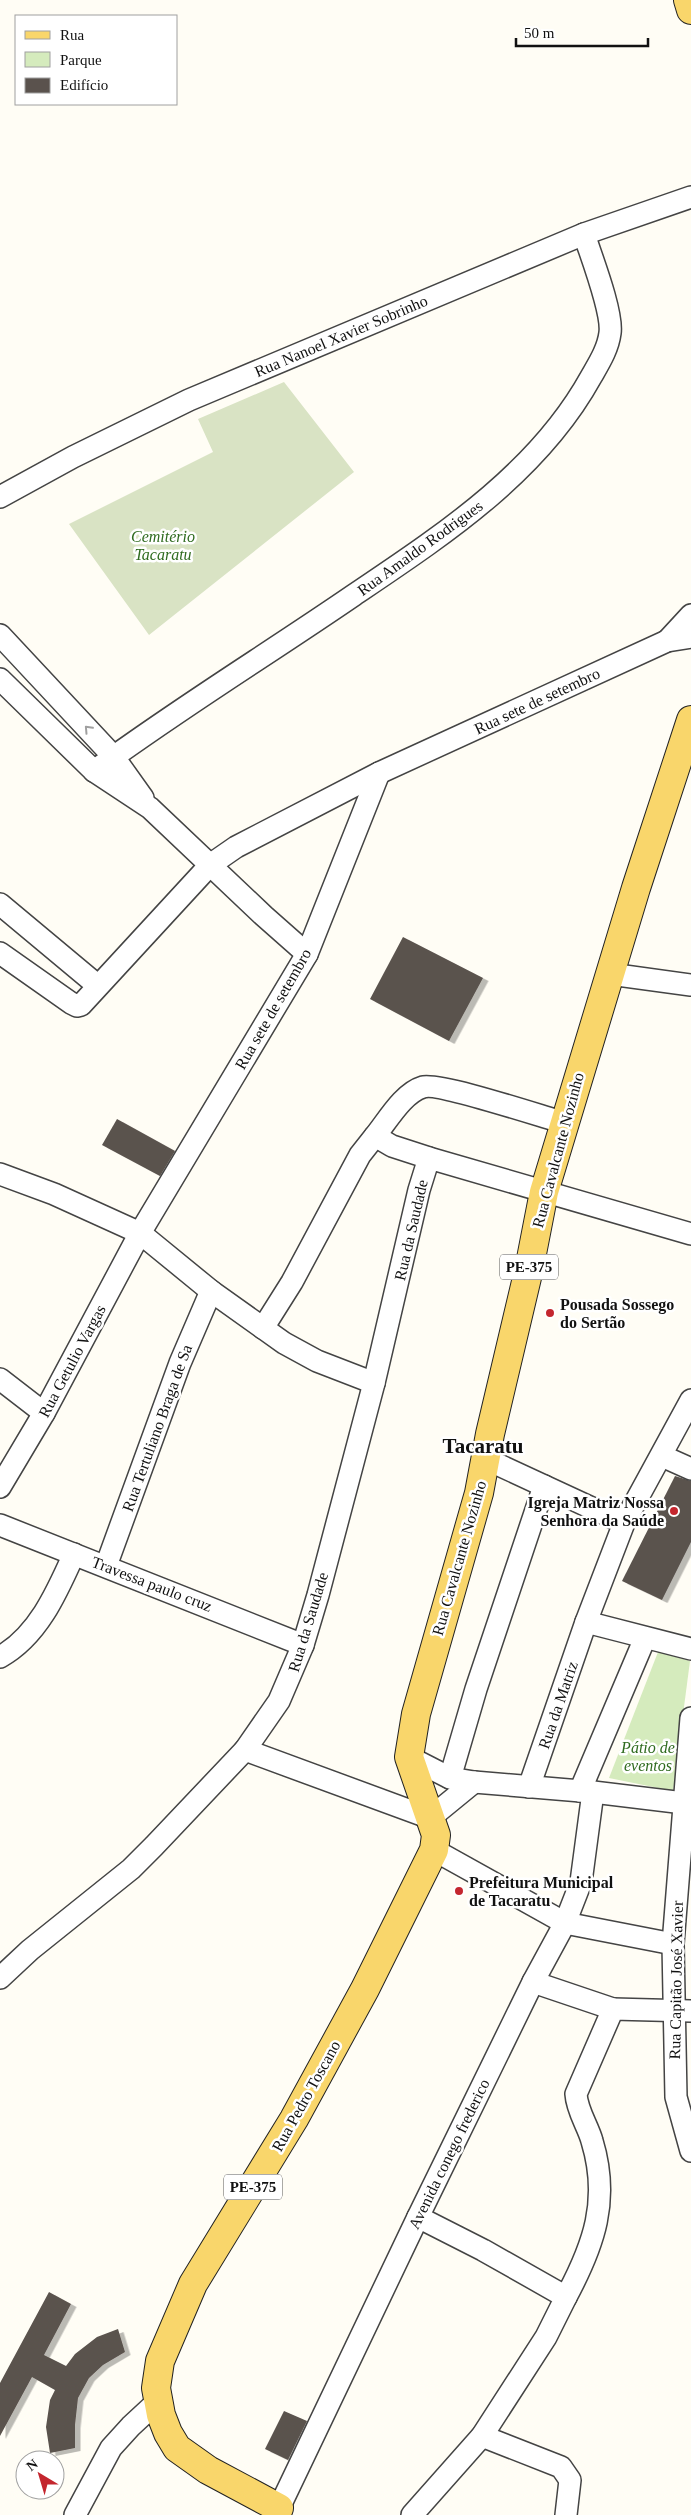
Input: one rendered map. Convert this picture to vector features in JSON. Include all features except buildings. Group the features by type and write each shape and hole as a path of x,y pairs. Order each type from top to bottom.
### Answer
{"main road":[{"path":"688,0 691,10"},
{"name":"Rua Cavalcante Nozinho","path":"430,1818 409,1757 422,1690 479,1493 529,1269 544,1192 610,974 691,720"},
{"name":"Rua Pedro Toscano","path":"278,2512 208,2470 177,2448 168,2433 158,2401 156,2388 160,2361 194,2284 294,2120 428,1867 434,1850 436,1835 430,1818"}],"street":[{"name":"Rua Nanoel Xavier Sobrinho","path":"0,497 73,457 189,400 584,234 691,196"},
{"name":"Rua Amaldo Rodrigues","path":"94,770 384,576 492,496 542,447 586,386 605,352 611,332 599,278 584,234"},
{"path":"668,641 691,615"},
{"path":"668,641 691,637"},
{"name":"Rua sete de setembro","path":"94,991 210,865 236,847 379,773 668,641"},
{"path":"5,649 113,756 150,808"},
{"path":"0,679 94,770 150,808 307,954"},
{"name":"Rua sete de setembro","path":"140,1232 307,954 379,773"},
{"path":"0,904 94,991 77,1006 0,953"},
{"path":"610,974 691,985"},
{"path":"263,1328 292,1282 360,1155 384,1141 411,1093 426,1086 496,1102 565,1123"},
{"path":"384,1141 429,1158 691,1234"},
{"name":"Rua da Saudade","path":"0,1978 30,1950 130,1869 245,1750 279,1701 303,1644 374,1383 419,1190 429,1158"},
{"path":"0,1174 54,1194 140,1232 211,1291 284,1343 317,1361 374,1383"},
{"name":"Rua Getulio Vargas","path":"0,1487 44,1413 140,1232"},
{"name":"Rua Tertuliano Braga de Sa","path":"106,1566 177,1372 211,1291"},
{"path":"0,1379 44,1413"},
{"name":"Rua da Matriz","path":"529,1788 586,1622 624,1523 691,1400"},
{"path":"662,1456 691,1469"},
{"path":"486,1459 624,1523"},
{"path":"450,1778 476,1689 544,1486"},
{"name":"Travessa paulo cruz","path":"0,1524 303,1644"},
{"path":"0,1657 10,1651 33,1628 53,1602 74,1554"},
{"path":"586,1622 691,1649"},
{"name":"Avenida conego frederico","path":"278,2512 418,2217 533,1982 565,1923 581,1882 586,1791 645,1638"},
{"name":"Rua Capitão José Xavier","path":"691,1718 673,1944 682,2012 676,2097 691,2151"},
{"path":"245,1750 430,1818 474,1782"},
{"path":"409,1757 450,1778 529,1788 586,1791 684,1803"},
{"path":"434,1850 565,1923 673,1944"},
{"path":"533,1982 614,2009 682,2012"},
{"path":"412,2515 482,2436 546,2337 590,2248 602,2192 592,2141 577,2102 576,2094 614,2009"},
{"path":"418,2217 483,2250 566,2297"},
{"path":"74,2515 111,2448 130,2426 158,2401"},
{"path":"482,2436 561,2467 570,2480 566,2515"}],"green space":[{"name":"Cemitério Tacaratu","path":"284,382 354,472 149,635 69,524 213,452 198,419"},
{"name":"Pátio de eventos","path":"658,1652 690,1661 673,1791 609,1778"}],"place":[{"name":"Pousada Sossego do Sertão","path":"550,1313"},
{"name":"Igreja Matriz Nossa Senhora da Saúde","path":"674,1511"},
{"name":"Prefeitura Municipal de Tacaratu","path":"459,1891"}],"district":[{"name":"Tacaratu","path":"483,1446"}]}
